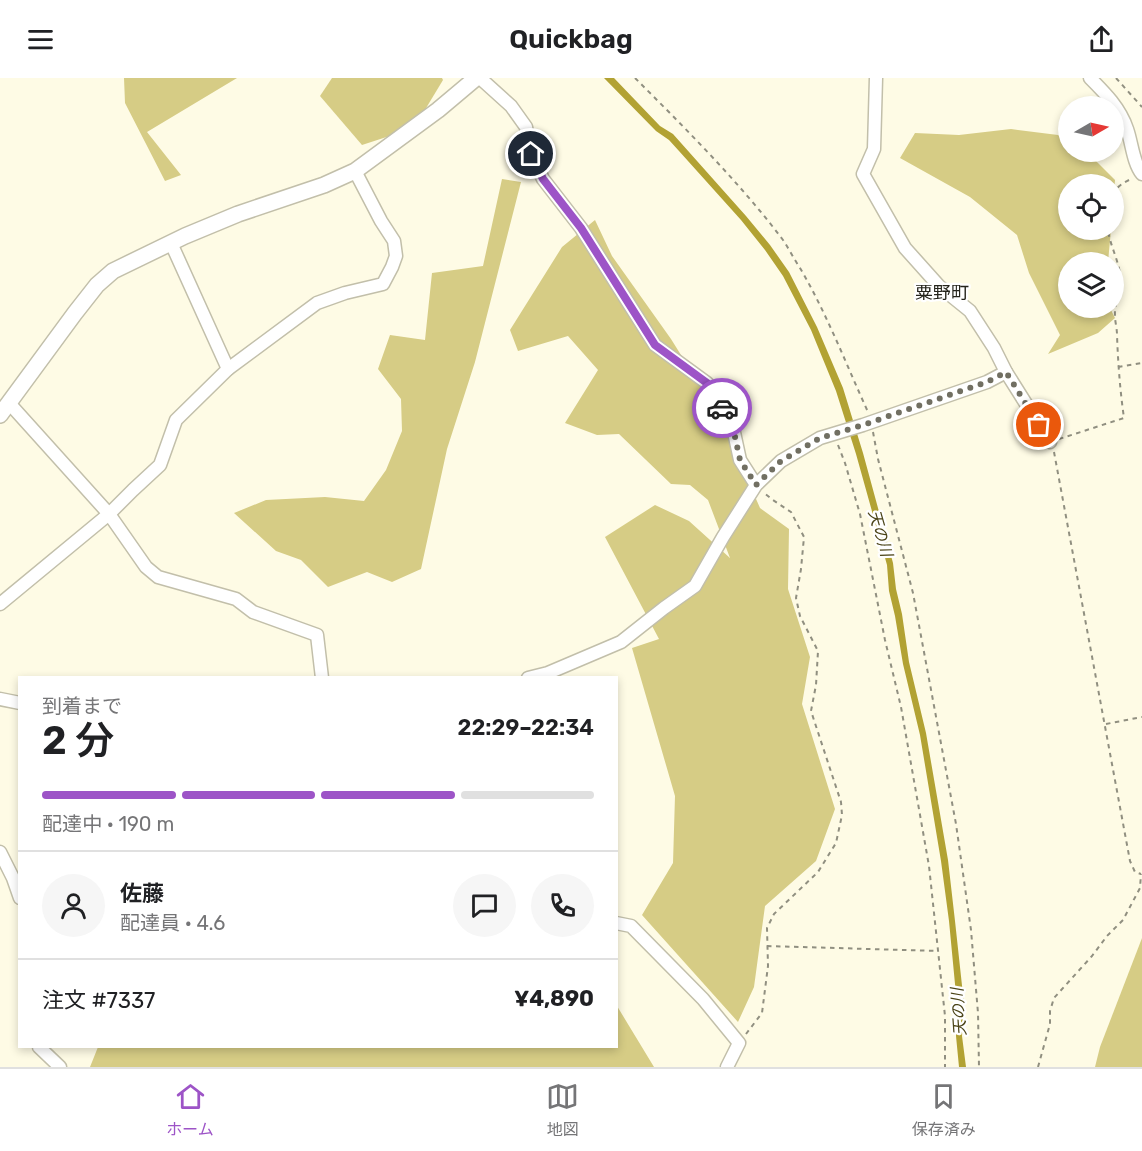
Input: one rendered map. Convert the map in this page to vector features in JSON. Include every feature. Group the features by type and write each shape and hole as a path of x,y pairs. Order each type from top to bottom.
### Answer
{"street":[{"path":"322,676 317,635 253,612 236,598 158,577 146,567 109,514 5,409 75,313 97,285 113,271 185,236 238,214 324,185 355,171 478,78 511,106 526,128 531,154 543,179 581,228 655,345 707,383 732,423 740,460 756,485"},
{"path":"876,78 874,149 863,174 905,248 939,286 970,311 1050,442"},
{"path":"1090,78 1118,109 1127,128 1141,174"},
{"path":"0,603 109,514 160,465 176,420 228,369 317,303 345,293 383,284 396,256 394,242 355,171"},
{"path":"171,243 228,369"},
{"path":"536,676 621,642 695,586 756,485 781,461 820,438 987,382 1006,372"},
{"path":"0,699 18,703"},
{"path":"0,852 18,892"},
{"path":"618,923 631,926 703,999 739,1043 727,1067"},
{"path":"40,1048 60,1067"}],"path":[{"path":"635,78 744,193 784,242 832,328 868,423 913,593 956,824 971,930 978,1013 979,1067"},
{"path":"1116,78 1142,107"},
{"path":"1124,182 1141,174"},
{"path":"1038,1067 1050,1024 1050,1011 1054,998 1123,920 1140,888 1142,874 1135,872 1130,861 1056,454 1050,442 1124,418 1118,368 1115,309 1120,278 1119,266 1110,240"},
{"path":"1118,368 1142,363"},
{"path":"835,433 860,514 901,708 929,866 945,1016 945,1067"},
{"path":"739,1043 762,1013 768,966 767,928 774,914 818,872 836,843 842,815 841,802 811,711 816,685 818,651 800,616 796,598 804,537 791,512 756,485"},
{"path":"1106,724 1142,717"},
{"path":"767,946 938,951"}],"shaded area":[{"path":"124,78 237,78 147,132 181,175 165,181 125,103"},
{"path":"332,78 442,78 443,80 414,128 362,145 320,96"},
{"path":"1011,129 1058,135 1058,162 1097,162 1109,174 1058,174 1058,240 1110,240 1109,252 1058,252 1058,318 1115,318 1098,333 1048,354 1060,335 1029,273 1017,235 970,197 900,158 915,133 959,135"},
{"path":"502,179 521,182 475,362 447,449 421,569 392,582 367,572 328,587 301,560 276,551 234,513 266,500 325,497 364,501 386,470 402,431 401,399 378,369 390,335 425,340 432,273 483,266"},
{"path":"595,220 612,256 671,339 721,419 760,508 789,529 788,589 810,657 802,704 835,809 816,861 765,906 754,987 738,1022 642,915 673,863 675,796 632,648 659,639 605,537 655,505 689,521 730,558 708,500 690,485 671,484 619,434 597,435 565,423 598,370 568,336 518,351 510,330 562,247"},
{"path":"1142,938 1142,1067 1095,1067 1100,1047"},
{"path":"618,1008 654,1067 90,1067 98,1048 618,1048"}],"water":[{"name":"天の川","path":"604,78 614,78 660,126 673,134 770,245 789,272 817,327 843,388 893,563 909,662 926,733 948,860 964,1004 962,1036 966,1067 959,1067 956,1036 957,1005 949,921 920,735 903,664 889,591 887,565 836,391 811,330 783,276 765,250 669,140 656,131"}],"way so far":[{"path":"722,408 732,423 740,460 756,485 781,461 820,438 987,382 1006,372 1039,425"}],"district":[{"name":"粟野町","path":"942,293"}],"route":[{"path":"531,154 543,179 581,228 655,345 707,383 722,408"}]}
